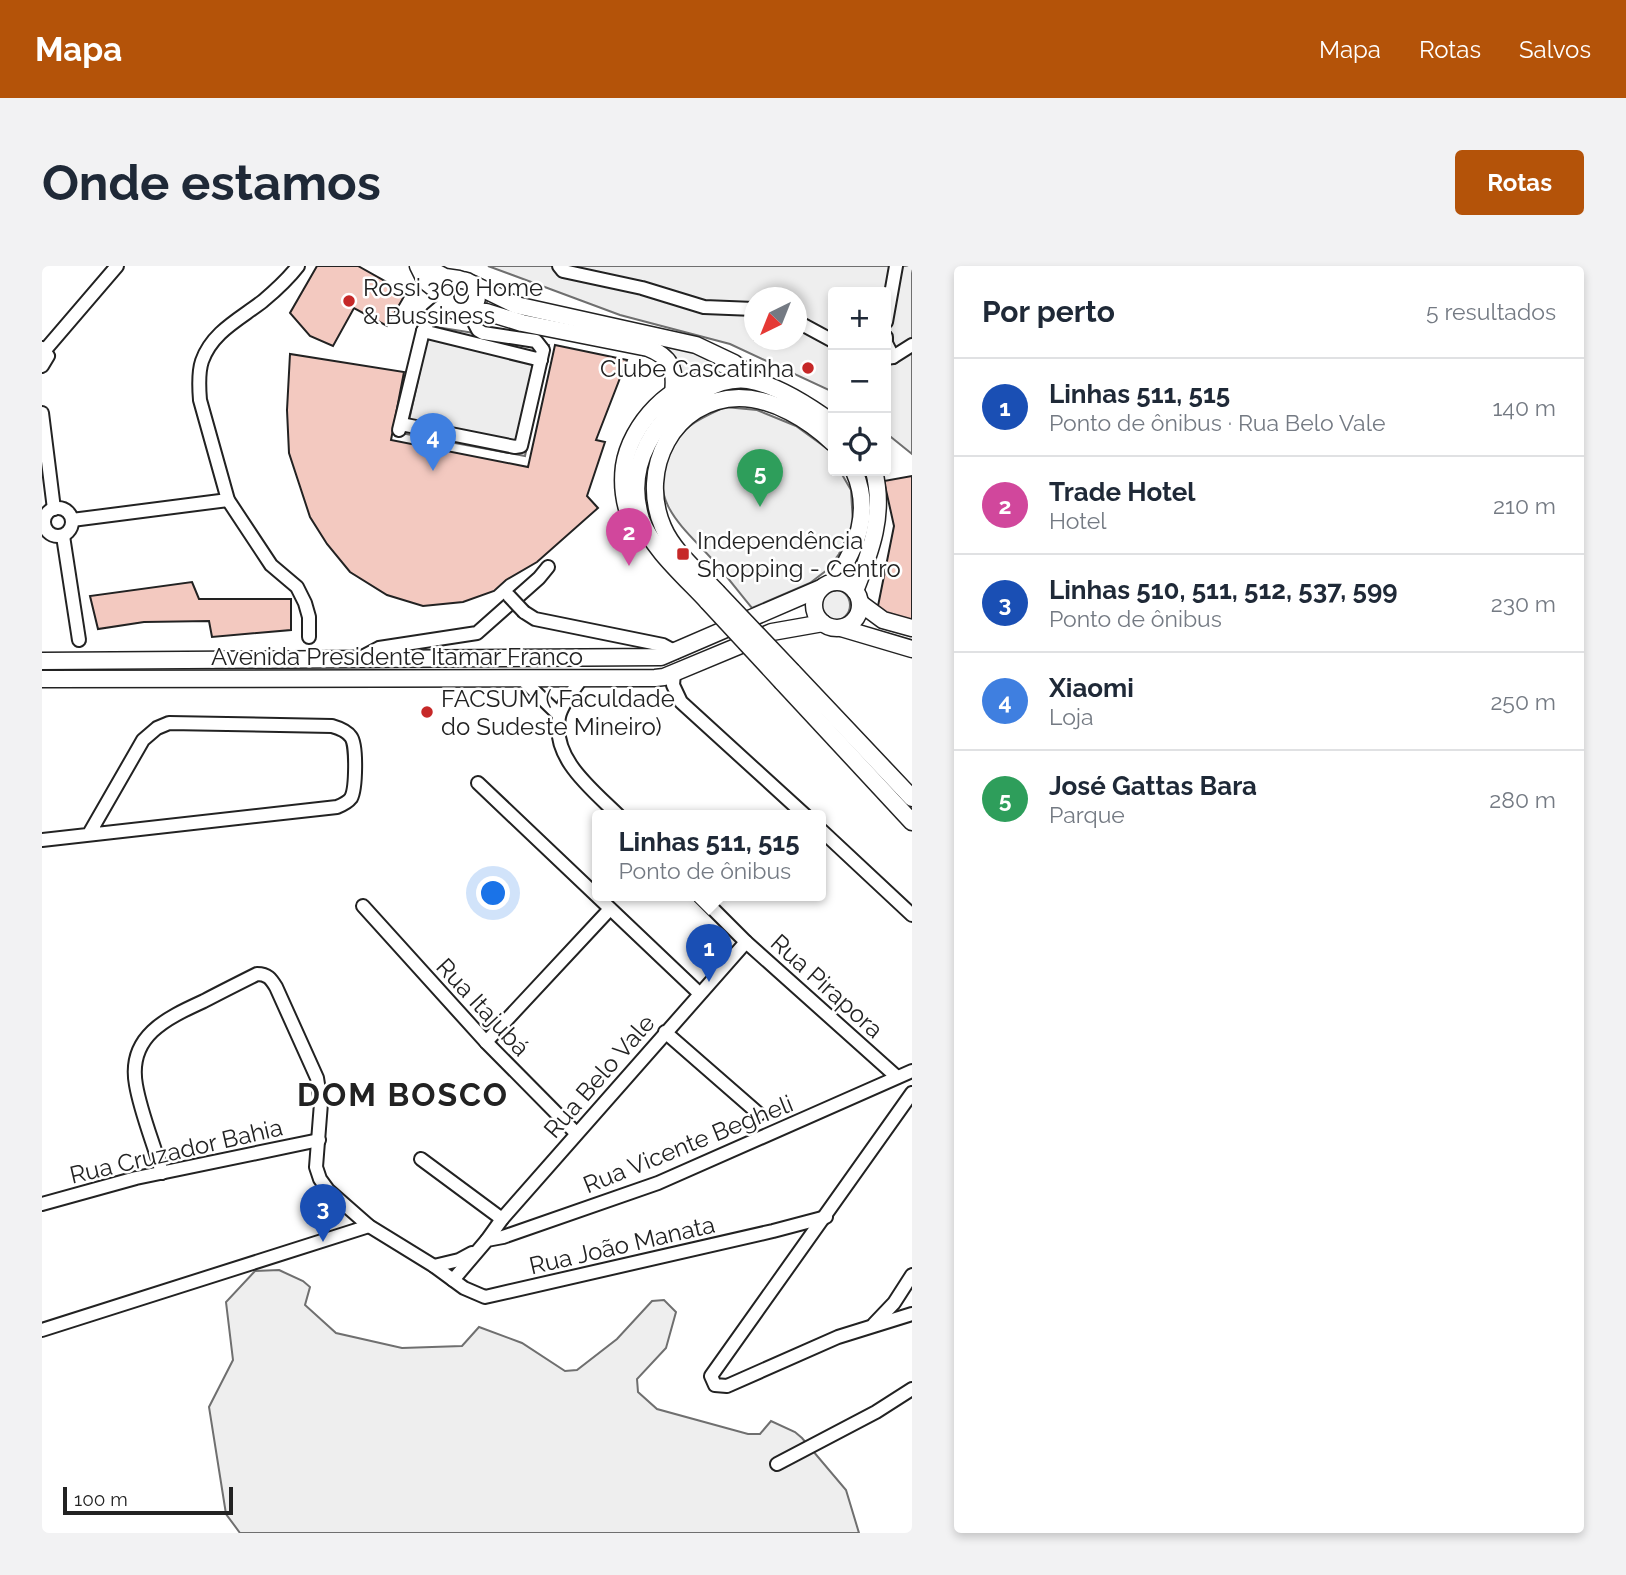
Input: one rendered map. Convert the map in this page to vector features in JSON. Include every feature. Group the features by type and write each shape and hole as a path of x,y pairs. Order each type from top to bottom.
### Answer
{"main road":[{"path":"418,266 426,282 458,312 486,312 522,323 660,352 669,360 674,371 673,393"},
{"path":"424,266 516,305 696,345 734,363 761,383 799,401 828,420"},
{"path":"446,299 447,287 466,282"},
{"path":"466,282 478,299 468,311"},
{"path":"713,597 660,563 645,547 628,514 624,464 635,433 662,401 683,387 703,379 761,383"},
{"path":"695,587 654,542 642,522 638,505 637,474 646,444 667,416 692,396 726,380"},
{"path":"828,438 820,430 768,403 738,398 710,404 693,414 664,443 656,466 656,506 667,536 713,597 787,676 912,822"},
{"path":"856,476 863,505 862,524 849,559 814,599 815,613 823,624 910,649"},
{"path":"841,628 853,622 859,610 857,597 876,533 878,503 875,476"},
{"path":"828,585 842,583 883,620 912,628"},
{"name":"Avenida Presidente Itamar Franco","path":"42,662 650,657 676,652 828,585"},
{"name":"Avenida Presidente Itamar Franco","path":"42,679 655,678 674,673 772,632 823,624"},
{"path":"787,676 912,798"}],"street":[{"path":"42,366 47,359 44,349 117,266"},
{"path":"298,266 286,281 264,300 213,339 201,363 200,400 228,500 271,565 297,587 309,617 309,637"},
{"path":"559,266 563,271 642,288 704,307 744,309"},
{"path":"891,294 896,266"},
{"path":"446,299 432,314 423,331 400,428 521,446 543,349 536,341 483,333 478,330 468,311"},
{"path":"807,327 828,338"},
{"path":"423,331 541,360"},
{"path":"891,357 912,345"},
{"path":"42,413 54,509"},
{"path":"72,520 228,500"},
{"path":"54,509 64,510 72,520 70,531 56,537 49,534 43,524 45,516 54,509"},
{"path":"63,536 79,640"},
{"path":"358,660 379,648 477,633 545,572 548,566"},
{"path":"506,593 524,612 535,619 663,645 676,652"},
{"path":"674,673 673,685 681,702 799,810"},
{"path":"580,679 559,715 560,745 568,761 583,780 613,810"},
{"path":"523,680 559,715"},
{"path":"42,840 337,807 351,798 354,788 352,738 344,730 332,726 169,723 157,728 143,740 89,834"},
{"path":"478,783 592,892"},
{"path":"826,835 912,915"},
{"path":"602,901 699,993"},
{"name":"Rua Pirapora","path":"705,901 746,942 897,1077"},
{"name":"Rua Itajubá","path":"363,906 486,1042 576,1133"},
{"path":"486,1042 610,909"},
{"name":"Rua Belo Vale","path":"483,1245 576,1133 746,942"},
{"path":"162,1173 136,1086 134,1070 138,1054 148,1034 164,1020 257,974 270,978 276,987 317,1078 321,1103 319,1140"},
{"path":"665,1032 759,1114"},
{"name":"Rua Vicente Begheli","path":"434,1266 459,1260 483,1245 503,1237 658,1183 912,1071"},
{"path":"912,1093 711,1376 715,1385 727,1386 838,1338 912,1314"},
{"name":"Rua Cruzador Bahia","path":"42,1204 162,1173 319,1140"},
{"name":"Rua João Manata","path":"319,1140 316,1167 328,1191 369,1226 464,1288 485,1297 826,1217"},
{"path":"421,1159 502,1219"},
{"path":"42,1330 369,1226"},
{"path":"453,1280 483,1245"},
{"path":"872,1326 894,1303 912,1275"},
{"path":"777,1464 876,1412 912,1389"}],"shaded area":[{"name":"Clube Cascatinha","path":"488,266 912,266 912,454 891,437 891,287 828,287 828,390 730,344 620,315"},
{"path":"488,300 694,348 717,361 679,379 672,358 573,328 485,306"},
{"path":"430,326 549,345 525,456 406,434"},
{"path":"725,407 757,410 796,426 828,449 828,476 843,476 851,490 853,524 839,554 827,570 810,583 752,608 680,525 662,488 663,474 672,447 683,432 697,421"},
{"path":"834,589 845,594 850,605 845,616 834,621 823,616 818,605 823,594"},
{"path":"279,1270 310,1287 305,1305 336,1333 402,1348 462,1346 479,1327 522,1343 565,1371 577,1370 617,1339 652,1301 664,1300 676,1312 666,1348 637,1379 638,1392 657,1409 748,1434 760,1434 771,1421 795,1432 846,1490 859,1533 240,1533 226,1514 209,1407 233,1360 226,1302 255,1271"}],"building":[{"name":"Rossi 360 Home & Bussiness","path":"317,266 358,266 406,293 387,326 354,308 333,346 310,336 290,313"},
{"path":"555,345 627,360 596,440 605,442 587,496 598,508 537,562 506,580 494,591 463,602 423,606 387,595 350,572 327,544 310,517 289,453 287,410 290,354 404,372 391,440 528,467"},
{"path":"912,476 912,621 877,611 894,526 884,481"},
{"path":"192,582 199,599 291,599 291,630 212,637 209,621 144,622 98,629 90,596"}],"place":[{"name":"Rossi 360 Home & Bussiness","path":"349,301"},
{"name":"Clube Cascatinha","path":"808,368"},
{"name":"Xiaomi","path":"433,471"},
{"name":"José Gattas Bara","path":"760,507"},
{"name":"Independência Shopping - Centro","path":"683,554"},
{"name":"Trade Hotel","path":"629,566"},
{"name":"FACSUM ( Faculdade do Sudeste Mineiro)","path":"427,712"},
{"name":"Linhas 511, 515","path":"709,982"},
{"name":"Linhas 510, 511, 512, 537, 599","path":"323,1242"}],"district":[{"name":"DOM BOSCO","path":"403,1094"}]}
